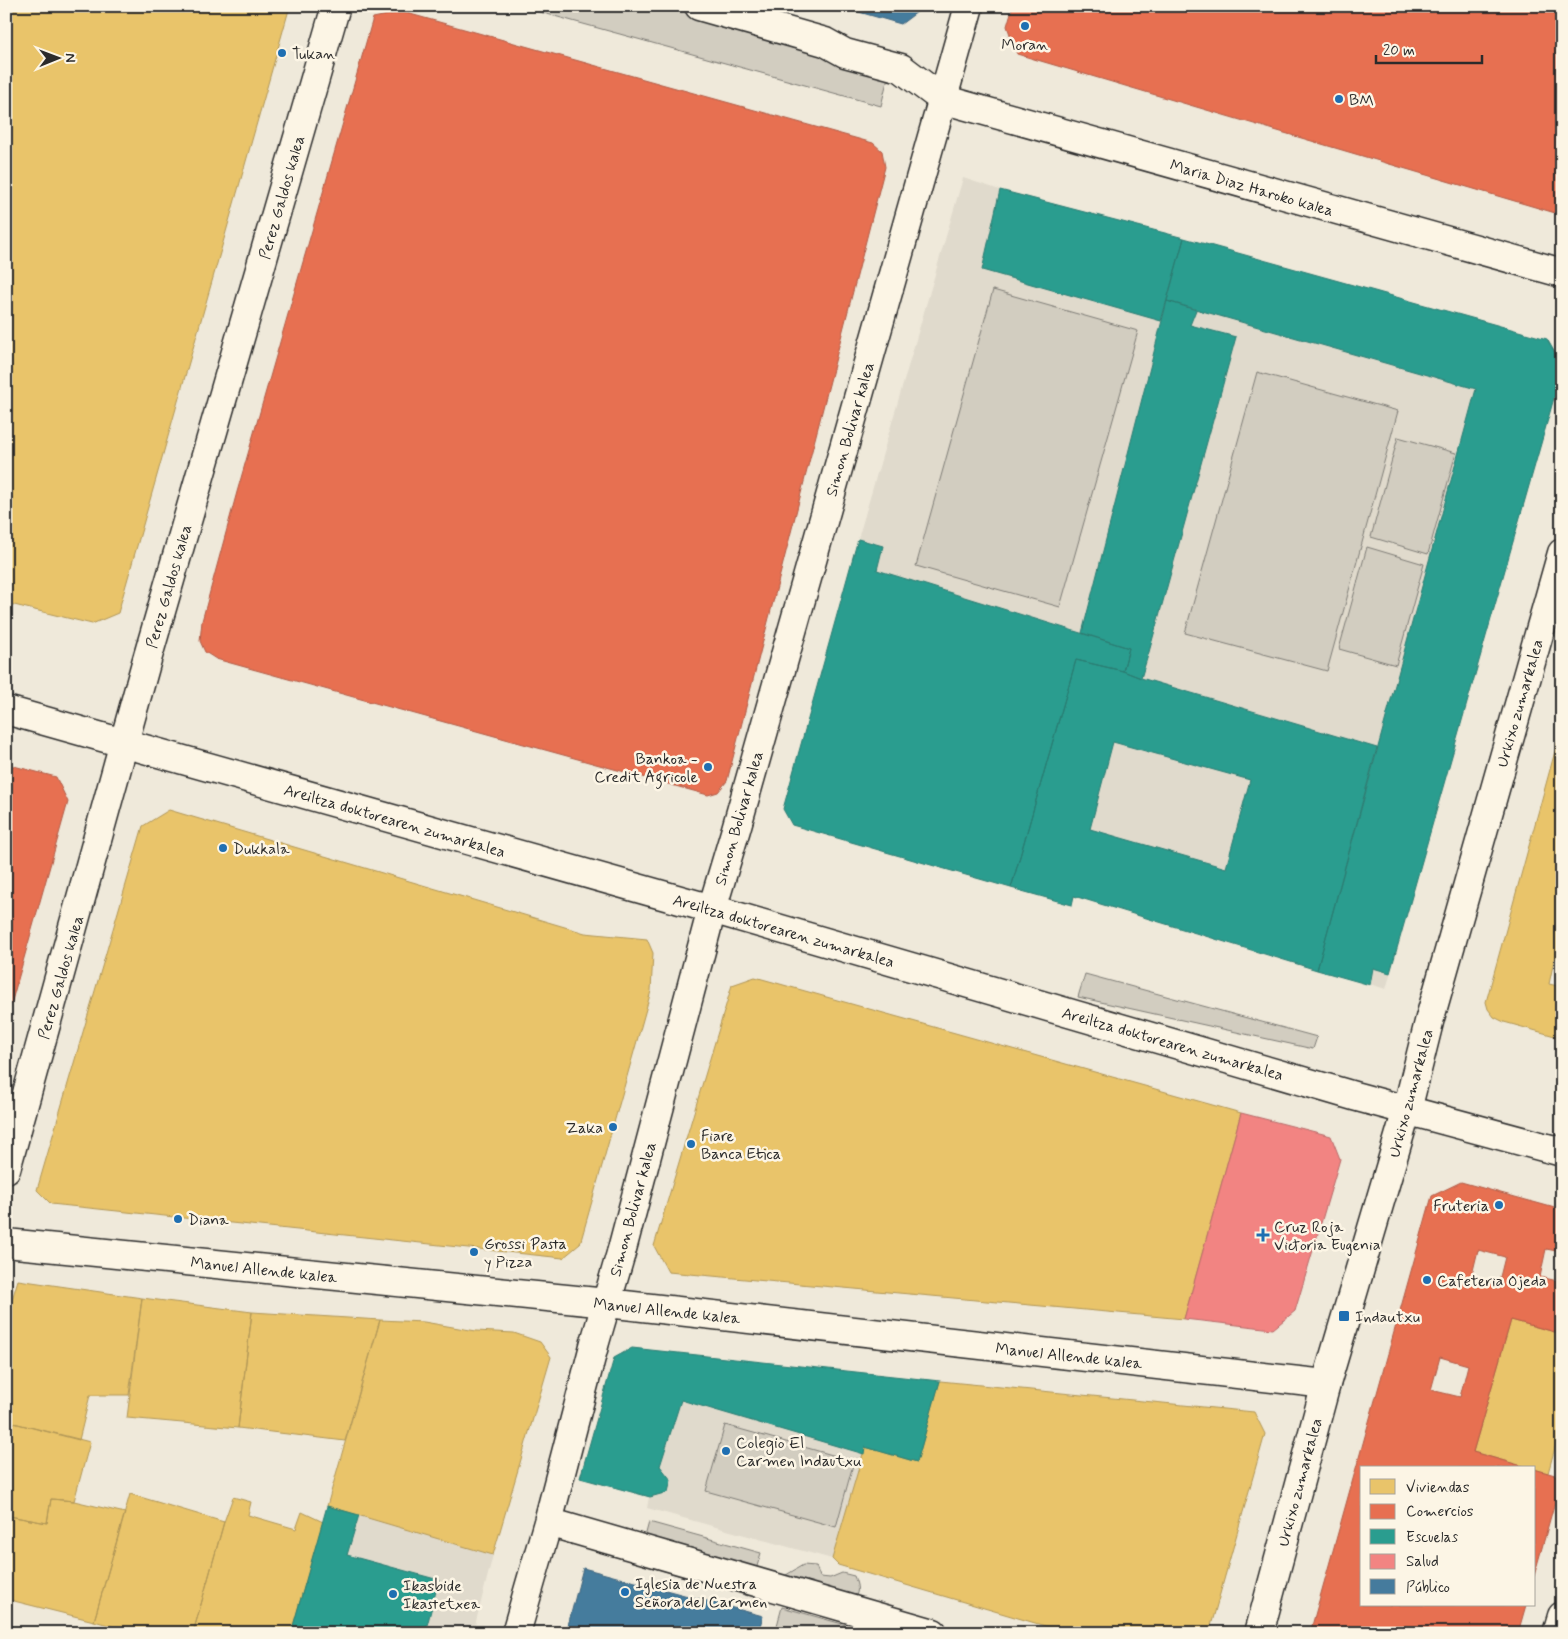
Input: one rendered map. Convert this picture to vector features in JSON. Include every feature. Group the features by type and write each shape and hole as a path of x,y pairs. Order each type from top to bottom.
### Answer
{"street":[{"name":"Perez Galdos kalea","path":"6,1168 146,663 336,6"},
{"path":"698,6 825,42 846,53 901,68 942,99"},
{"name":"Simon Bolivar kalea","path":"516,1633 548,1522 712,909 969,6"},
{"name":"Maria Diaz Haroko kalea","path":"942,99 1562,273"},
{"name":"Urkixo zumarkalea","path":"1258,1633 1326,1384 1407,1110 1432,1009 1562,553"},
{"name":"Areiltza doktorearen zumarkalea","path":"6,710 712,909 1344,1094 1562,1152"},
{"name":"Manuel Allende kalea","path":"6,1243 607,1303 1326,1384"},
{"path":"548,1522 933,1633"},
{"path":"1557,1633 1562,1616"}],"shaded area":[{"path":"518,6 706,6 893,56 881,106"},
{"path":"963,178 1000,190 1184,238 1547,339 1562,365 1386,989 1075,896 1072,905 792,825 783,809 858,539"},
{"path":"993,290 1138,331 1060,607 916,566"},
{"path":"1257,372 1398,411 1327,671 1185,633"},
{"path":"1398,437 1456,453 1428,554 1371,537"},
{"path":"1367,547 1424,564 1396,665 1339,649"},
{"path":"1085,974 1317,1037 1313,1049 1078,997"},
{"name":"Colegio El Carmen Indautxu","path":"614,1358 864,1454 832,1559 647,1508 649,1497 580,1478"},
{"path":"725,1425 854,1461 836,1527 706,1491"},
{"name":"Ikasbide Ikastetxea","path":"359,1515 493,1555 473,1633 291,1633"},
{"path":"649,1522 761,1553 748,1596 638,1563"},
{"path":"803,1565 816,1566 820,1577 830,1578 842,1573 854,1576 858,1589 855,1598 852,1601 773,1586 786,1575"},
{"path":"782,1607 867,1631 867,1633 775,1633"}],"building: Viviendas":[{"path":"6,6 290,6 118,613 92,624 6,603"},
{"path":"1562,726 1562,958 1555,956 1549,984 1562,987 1562,1038 1504,1022 1494,1017 1488,1009 1486,1002"},
{"path":"169,810 585,933 647,939 653,953 651,991 580,1244 563,1258 51,1204 37,1190 143,826"},
{"path":"755,977 1241,1113 1184,1319 668,1272 654,1246 732,985"},
{"path":"18,1280 142,1298 129,1395 90,1395 79,1440 6,1421 6,1319"},
{"path":"142,1298 252,1312 238,1428 127,1418"},
{"path":"252,1312 380,1320 345,1441 238,1428"},
{"path":"380,1320 424,1322 476,1331 514,1333 540,1342 551,1357 493,1555 327,1506"},
{"path":"1511,1320 1562,1334 1562,1422 1548,1473 1536,1470 1536,1466 1522,1466 1473,1452"},
{"path":"940,1381 1254,1412 1265,1434 1209,1633 1069,1633 838,1565 832,1559 865,1447 917,1462"},
{"path":"6,1421 90,1442 74,1501 51,1499 47,1523 9,1516 11,1504 6,1502"},
{"path":"130,1494 224,1522 193,1633 137,1633 94,1621"},
{"path":"233,1497 251,1502 248,1515 296,1529 302,1512 323,1522 291,1633 193,1633 224,1522"},
{"path":"51,1499 74,1501 125,1513 94,1621 6,1599 6,1525 9,1516 47,1523"},
{"path":"6,1502 11,1504 6,1525"}],"building: Comercios":[{"path":"1013,6 1562,6 1562,215 1017,54 1007,26"},
{"path":"403,12 873,143 882,151 885,167 727,781 718,792 708,795 216,659 205,652 200,641 202,621 237,492 373,18"},
{"path":"6,764 56,777 68,802 6,1022"},
{"path":"1461,1182 1562,1210 1562,1252 1546,1249 1540,1277 1562,1282 1562,1334 1511,1320 1473,1452 1522,1466 1360,1466 1360,1606 1526,1606 1518,1633 1310,1633 1432,1196","holes":["1478,1250 1505,1257 1498,1285 1471,1279","1440,1357 1468,1365 1460,1397 1431,1390"]},
{"path":"1536,1470 1562,1477 1536,1569"}],"building: Escuelas":[{"path":"1000,190 1184,238 1161,321 982,270"},
{"path":"1184,238 1547,339 1562,365 1390,973 1373,968 1370,985 1317,970 1476,389 1167,301"},
{"path":"1167,301 1196,310 1190,325 1236,337 1141,678 1123,671 1129,648 1082,633"},
{"path":"858,539 883,546 877,570 1129,648 1123,671 1076,660 1011,888 792,825 783,809"},
{"path":"1076,660 1123,671 1377,748 1317,970 1074,896 1072,905 1011,888","holes":["1113,742 1250,780 1226,868 1090,829"]},
{"path":"632,1348 940,1381 917,1462 865,1447 864,1454 681,1400 660,1466 671,1480 668,1492 650,1497 580,1478 614,1358"},
{"path":"327,1506 359,1515 347,1555 439,1580 425,1633 291,1633"}],"building: Salud":[{"name":"Cruz Roja Victoria Eugenia","path":"1241,1113 1331,1136 1340,1159 1295,1311 1273,1329 1184,1319"}],"building: Público":[{"path":"838,6 925,6 901,24"},
{"name":"Iglesia de Nuestra Señora del Carmen","path":"583,1568 763,1616 758,1633 566,1633"}],"place":[{"name":"Moran","path":"1025,26"},
{"name":"Tukan","path":"282,53"},
{"name":"BM","path":"1339,99"},
{"name":"Bankoa - Credit Agricole","path":"708,767"},
{"name":"Dukkala","path":"223,848"},
{"name":"Zaka","path":"613,1127"},
{"name":"Fiare Banca Etica","path":"691,1144"},
{"name":"Fruteria","path":"1499,1205"},
{"name":"Diana","path":"178,1219"},
{"name":"Cruz Roja Victoria Eugenia","path":"1263,1235"},
{"name":"Grossi Pasta y Pizza","path":"474,1252"},
{"name":"Cafeteria Ojeda","path":"1427,1280"},
{"name":"Indautxu","path":"1344,1316"},
{"name":"Colegio El Carmen Indautxu","path":"726,1451"},
{"name":"Iglesia de Nuestra Señora del Carmen","path":"625,1592"},
{"name":"Ikasbide Ikastetxea","path":"393,1594"}]}
